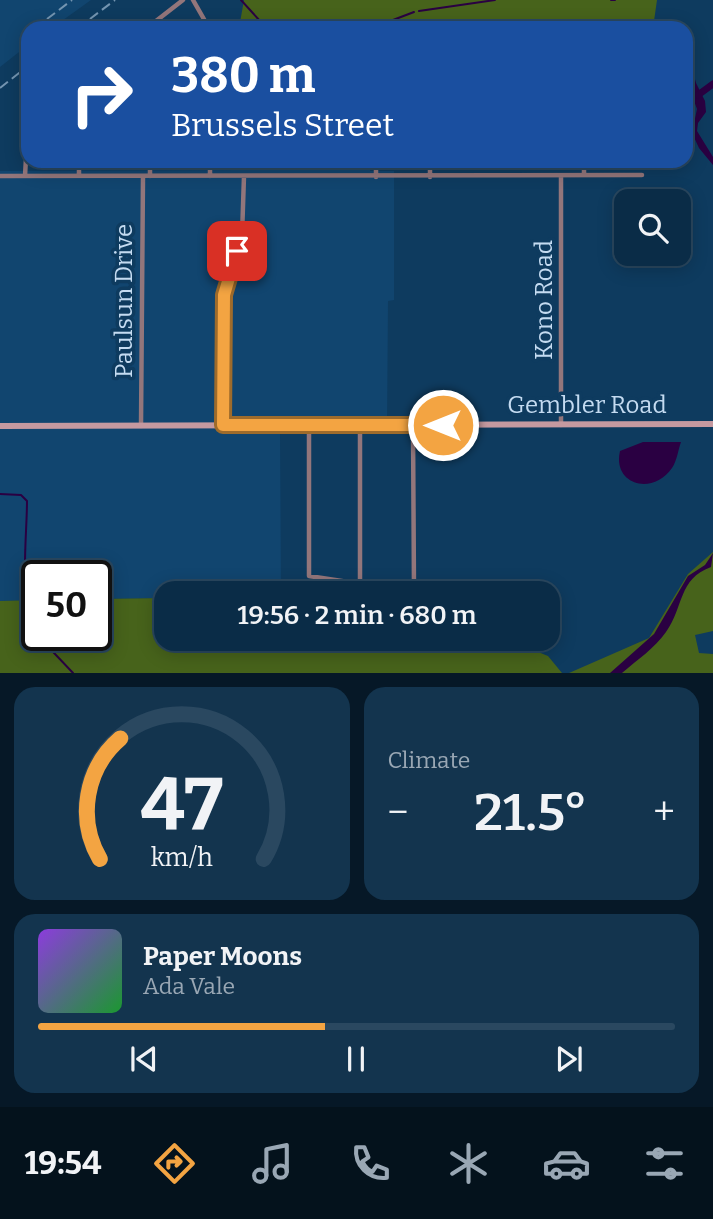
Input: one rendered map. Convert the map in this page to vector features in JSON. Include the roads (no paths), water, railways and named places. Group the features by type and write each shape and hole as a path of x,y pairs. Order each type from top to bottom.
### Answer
{"main road":[{"name":"Gembler Road","path":"0,426 713,424"}],"street":[{"path":"157,21 183,0"},
{"path":"193,0 205,21"},
{"path":"25,168 25,176"},
{"path":"79,168 79,176"},
{"path":"150,168 150,176"},
{"path":"210,168 210,176"},
{"path":"376,168 376,177"},
{"path":"430,168 430,177"},
{"path":"584,168 584,175"},
{"path":"492,169 495,176"},
{"path":"0,176 642,175"},
{"name":"Paulsun Drive","path":"141,426 143,176"},
{"path":"223,425 224,295 227,276 242,236 244,176"},
{"name":"Kono Road","path":"561,176 561,425"},
{"path":"309,425 309,576 341,581"},
{"path":"360,425 360,581"},
{"path":"414,425 414,581"}],"waterway":[{"path":"241,0 260,21"},
{"path":"419,11 495,0"},
{"path":"390,21 414,12"},
{"path":"698,95 713,84"},
{"path":"0,494 21,495 27,501 25,560"},
{"path":"52,651 73,673"}],"railway":[{"path":"47,19 72,0"},
{"path":"87,21 115,0"},
{"path":"0,88 21,72"}]}
